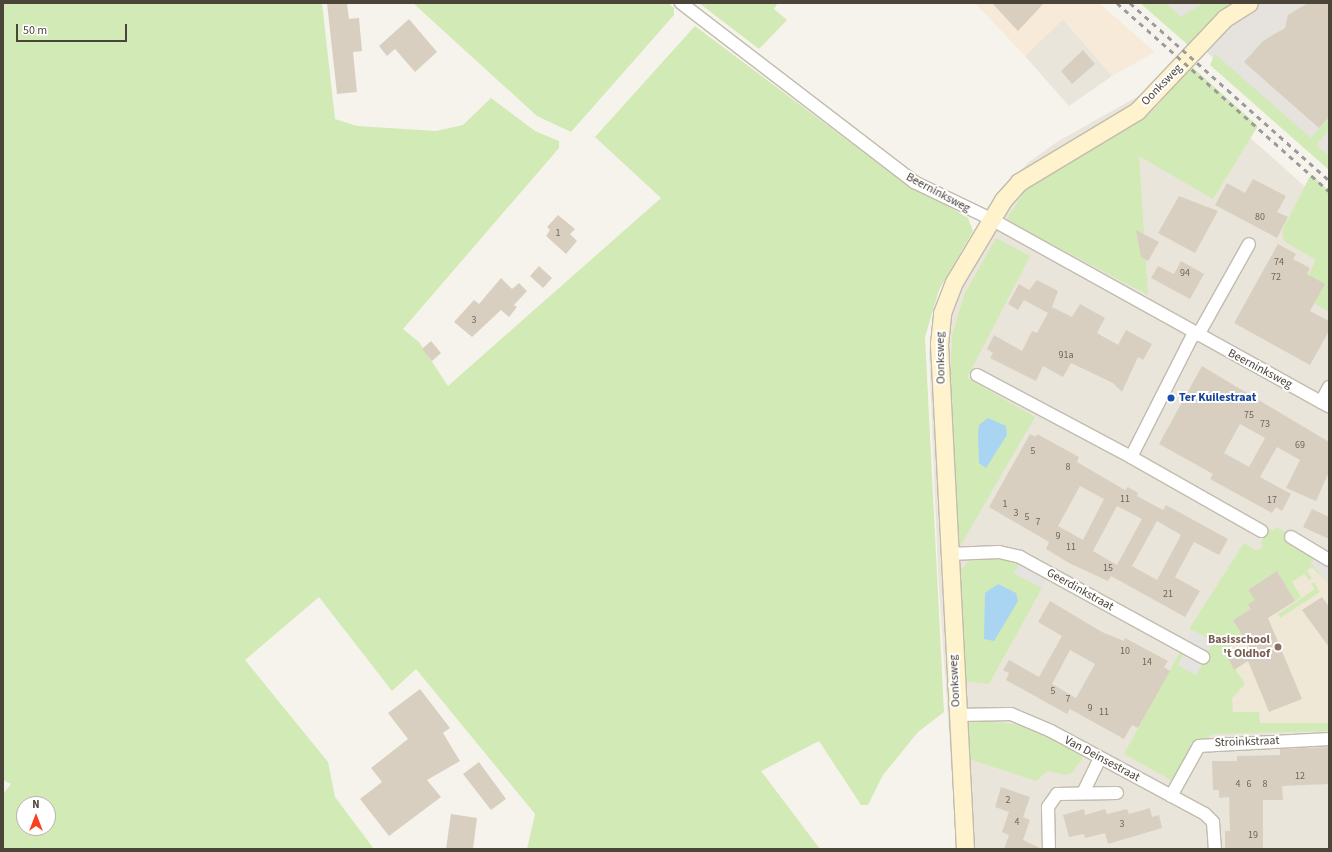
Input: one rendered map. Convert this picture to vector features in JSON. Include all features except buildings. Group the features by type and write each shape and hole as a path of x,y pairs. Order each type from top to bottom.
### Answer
{"main road":[{"name":"Oonksweg","path":"965,849 949,554 940,325 954,282 991,219 1019,182 1143,106 1225,18 1249,3"}],"street":[{"name":"Beerninksweg","path":"681,3 894,169 914,182 991,219 1196,334 1325,404 1329,387"},
{"path":"1131,457 1196,334 1249,244"},
{"path":"977,375 1131,457 1261,531"},
{"path":"1291,537 1329,560"},
{"name":"Geerdinkstraat","path":"949,554 999,552 1020,557 1203,657"},
{"name":"Van Deinsestraat","path":"957,715 1011,714 1051,731 1171,796 1213,822 1215,849"},
{"name":"Stroinkstraat","path":"1171,796 1199,746 1329,739"},
{"path":"1083,793 1100,758"},
{"path":"1049,849 1051,799 1057,794 1117,793"}],"shaded area":[{"path":"975,3 1099,3 1155,52 1112,76 1063,19 1025,56"},
{"path":"1166,3 1329,3 1329,163 1214,60"},
{"path":"1063,19 1112,76 1069,106 1025,56"},
{"path":"1191,85 1329,208 1329,849 957,849 938,573 929,352 935,305 1007,184 1029,162 1057,142 1149,90"},
{"path":"1318,556 1329,567 1329,581 1311,563"},
{"path":"1020,563 1047,578 1042,588 1014,573"},
{"name":"Basisschool 't Oldhof","path":"1312,567 1329,584 1329,604 1322,597 1302,610 1311,625 1314,623 1329,641 1329,723 1260,723 1259,712 1233,712 1232,698 1240,693 1234,670 1224,652 1238,638 1240,642 1258,619 1301,597 1292,582 1305,574 1311,578 1307,571"},
{"path":"1193,630 1213,642 1207,653 1186,642"},
{"path":"1184,654 1202,663 1196,675 1178,665"}],"green space":[{"path":"3,3 322,3 335,119 357,126 436,131 463,125 491,98 535,131 559,141 559,148 403,329 419,342 448,386 661,198 595,137 695,26 887,170 968,218 973,231 939,290 925,337 944,712 918,732 883,775 868,805 861,805 819,741 761,771 820,849 527,849 535,814 416,669 392,691 319,597 245,660 328,762 335,797 374,849 3,849 3,794 11,784 3,780"},
{"path":"413,3 668,3 674,8 674,15 571,132 537,116"},
{"path":"699,3 778,3 774,9 787,20 759,49"},
{"path":"1140,3 1166,3 1181,17 1204,3 1230,3 1188,45"},
{"path":"1215,54 1311,138 1329,117 1329,130 1316,145 1329,156 1329,170 1210,65"},
{"path":"1191,66 1258,126 1213,199 1139,156 1148,295 1006,220 1029,184 1154,110"},
{"path":"1311,174 1329,191 1329,312 1299,293 1316,260 1284,241 1282,231"},
{"path":"996,238 1030,256 967,378 1035,417 959,548 950,389 952,336 964,295"},
{"path":"1276,527 1286,532 1283,539 1315,553 1318,556 1311,563 1329,584 1312,567 1307,571 1312,578 1309,580 1304,574 1292,582 1301,597 1295,601 1277,571 1248,590 1255,600 1251,609 1233,620 1242,634 1260,623 1263,627 1240,642 1238,639 1224,652 1245,684 1232,698 1233,712 1259,712 1260,723 1329,723 1329,731 1214,734 1199,741 1173,781 1124,754 1180,652 1184,654 1178,665 1196,675 1213,642 1189,629 1244,543 1256,550 1262,548 1261,543 1268,528 1274,531"},
{"path":"972,558 1010,558 1020,563 1014,573 1042,588 989,684 963,681 958,573"},
{"path":"1314,582 1320,592 1280,618 1278,614 1315,589 1311,584"},
{"path":"968,719 1028,726 1084,751 1082,759 1073,772 1066,775 1048,771 1036,781 969,759"}],"water":[{"path":"988,418 1006,426 1007,435 986,468 979,463 978,436 979,425"},
{"path":"998,584 1016,593 1018,601 994,641 984,639 985,593"}],"railway":[{"path":"1117,3 1329,191"},
{"path":"1130,3 1329,180"}],"place":[{"name":"Ter Kuilestraat","path":"1171,398"},
{"name":"Basisschool 't Oldhof","path":"1278,647"}]}
